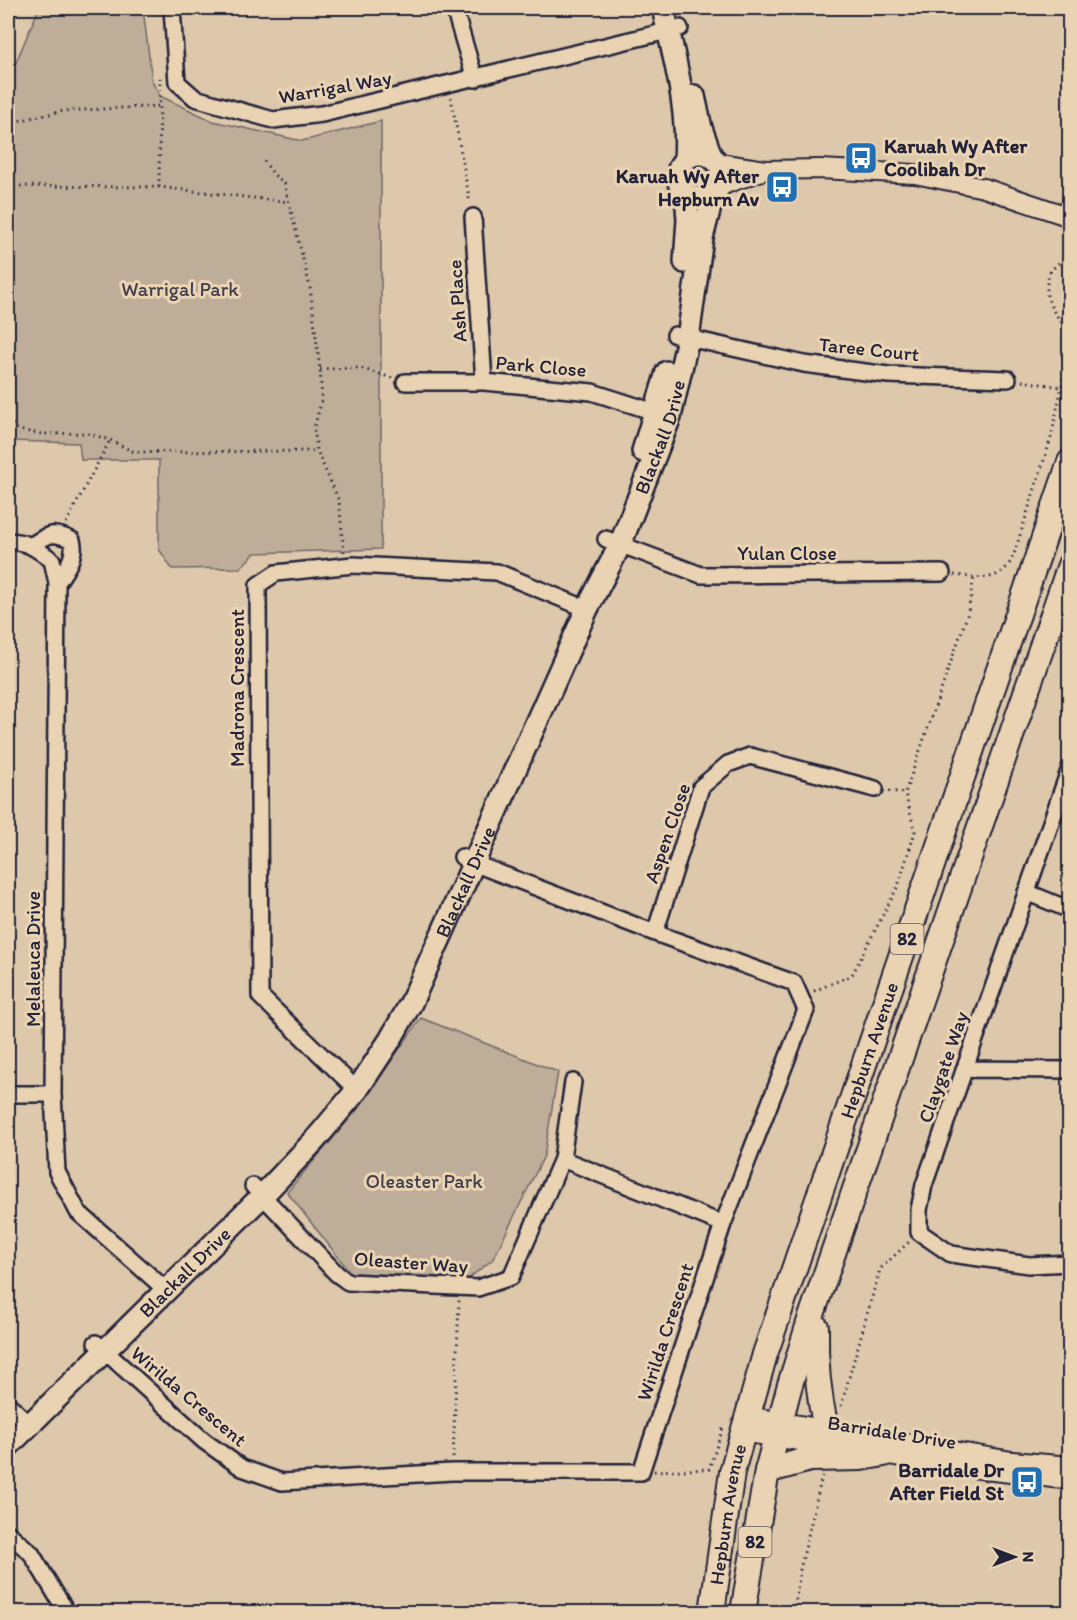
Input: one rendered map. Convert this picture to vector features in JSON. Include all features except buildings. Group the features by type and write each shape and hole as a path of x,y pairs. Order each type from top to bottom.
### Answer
{"main road":[{"path":"663,8 674,30 700,128 722,172 717,190 702,198 686,193 681,187 678,175 685,160 697,154 715,160"},
{"path":"675,8 674,30 686,136 685,160"},
{"name":"Blackall Drive","path":"8,1446 16,1418 100,1347 258,1190 315,1140 352,1085 390,1040 411,1003 467,860 581,607 613,542 662,414 682,337 702,238 717,190"},
{"name":"Blackall Drive","path":"682,337 688,220 686,193"},
{"name":"Hepburn Avenue","path":"712,1612 732,1472 765,1354 1070,462"},
{"name":"Hepburn Avenue","path":"742,1612 767,1471 792,1377 1070,565"},
{"path":"823,1283 816,1325 816,1358 818,1391 826,1429"},
{"path":"767,1471 810,1459 861,1458 884,1454"}],"street":[{"name":"Warrigal Way","path":"172,8 177,82 195,98 273,120 322,114 674,30"},
{"path":"454,8 475,79"},
{"path":"715,160 766,170 820,169 915,174 984,188 1069,217"},
{"path":"717,190 766,170"},
{"name":"Ash Place","path":"473,217 484,382"},
{"name":"Taree Court","path":"682,337 804,364 888,375 1008,380"},
{"name":"Park Close","path":"405,382 484,382 592,392 662,414"},
{"path":"8,542 23,542 32,545 47,535 57,533 72,540 73,558 57,583"},
{"name":"Yulan Close","path":"613,542 701,575 942,573"},
{"name":"Melaleuca Drive","path":"32,545 52,560 57,583 53,1094 57,1172 78,1212 161,1285"},
{"name":"Madrona Crescent","path":"352,1085 260,996 258,585 276,573 353,565 497,572 581,607"},
{"name":"Aspen Close","path":"655,933 701,787 728,764 750,756 875,789"},
{"name":"Claygate Way","path":"919,1232 919,1210 924,1185 1070,768"},
{"path":"467,860 655,933 794,983 800,996"},
{"path":"1026,892 1070,910"},
{"name":"Wirilda Crescent","path":"100,1347 204,1441 242,1468 282,1482 452,1472 641,1472 723,1224 806,1010 800,996"},
{"path":"964,1069 1070,1070"},
{"name":"Oleaster Way","path":"258,1190 348,1282 478,1288 511,1277 562,1159 573,1082"},
{"path":"8,1094 53,1094"},
{"path":"562,1159 723,1224"},
{"path":"919,1232 951,1254 1029,1265 1070,1263"},
{"name":"Barridale Drive","path":"745,1424 778,1429 884,1454 1070,1480"},
{"name":"Barridale Drive","path":"778,1429 826,1429 1012,1461 1070,1466"},
{"path":"8,1533 31,1553 64,1608 64,1612"}],"path":[{"path":"159,187 160,74"},
{"path":"449,85 473,217"},
{"path":"8,123 63,111 161,106"},
{"path":"264,161 274,175 284,183 310,287 322,399 314,428 317,451 339,501 344,555 353,565"},
{"path":"8,186 159,187 289,202"},
{"path":"942,573 974,577 996,576 1011,563 1051,438 1068,356 1068,338 1065,327 1052,309 1047,296 1047,281 1051,270 1070,253"},
{"path":"320,369 360,369 405,382"},
{"path":"1008,380 1062,387"},
{"path":"8,420 18,430 42,434 87,433 110,440 134,452 317,451"},
{"path":"61,535 110,440"},
{"path":"800,996 852,975 898,886 915,832 905,793 968,613 974,577"},
{"path":"842,1403 880,1269 919,1232"},
{"path":"452,1472 460,1286"},
{"path":"794,1612 800,1570 822,1474"}],"green space":[{"name":"Warrigal Park","path":"39,8 143,8 152,81 160,96 213,121 302,141 381,121 381,549 255,553 240,568 172,569 159,549 159,460 81,460 79,443 8,441 8,81"},
{"name":"Oleaster Park","path":"421,1018 558,1072 544,1156 493,1259 463,1283 354,1277 287,1192 357,1110"}],"place":[{"name":"Karuah Wy After Coolibah Dr","path":"861,158"},
{"name":"Karuah Wy After Hepburn Av","path":"782,187"},
{"name":"Barridale Dr After Field St","path":"1027,1482"}]}
